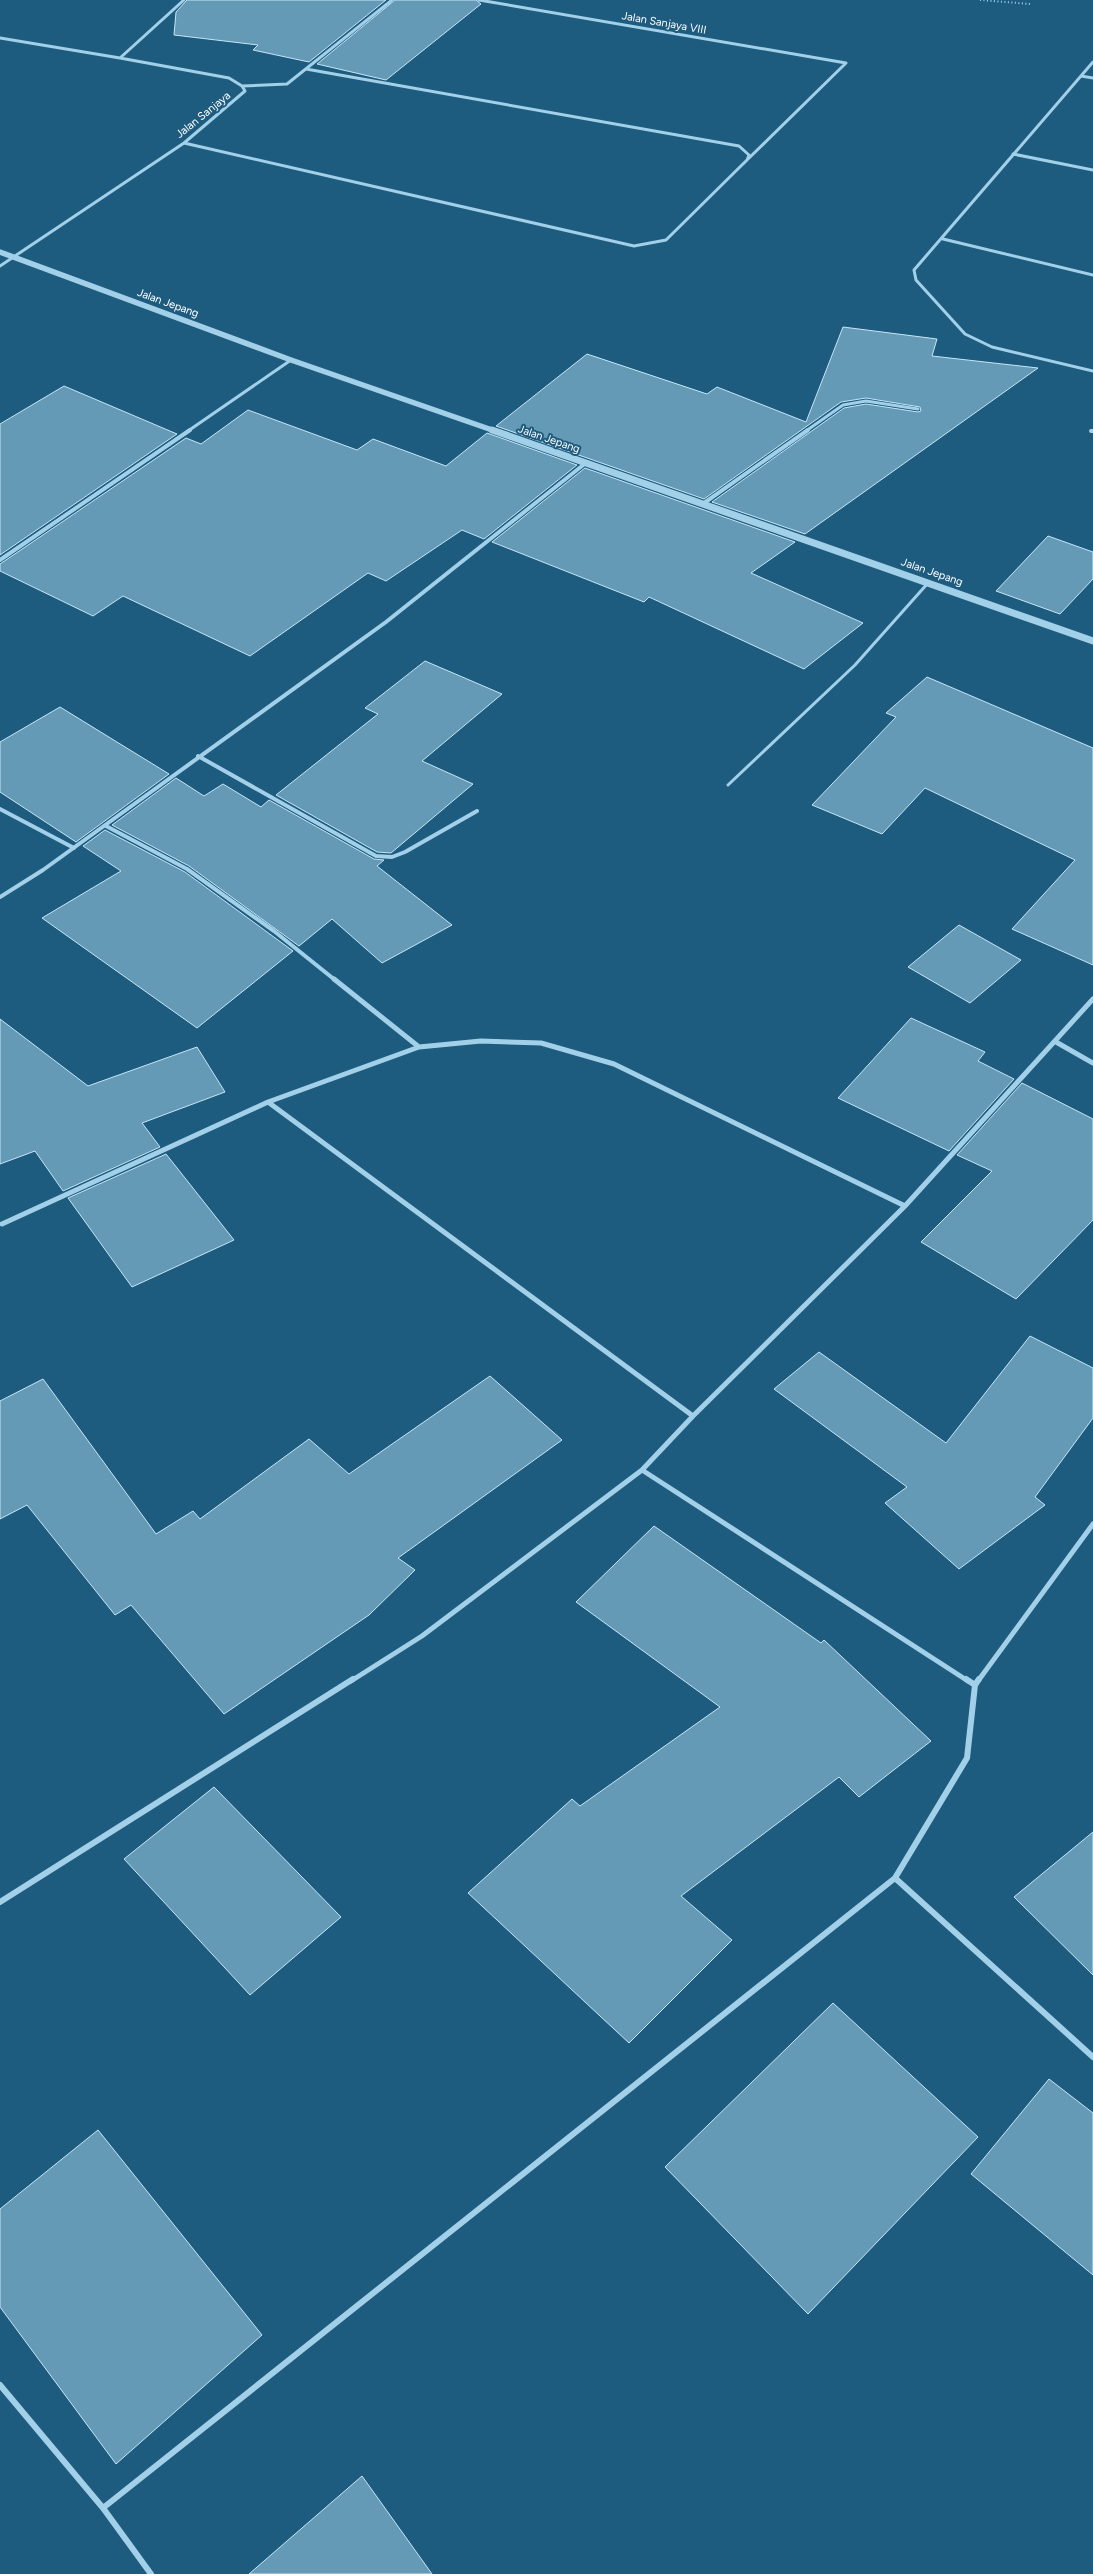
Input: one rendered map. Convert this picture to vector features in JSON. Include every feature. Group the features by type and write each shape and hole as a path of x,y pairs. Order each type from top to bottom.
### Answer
{"street":[{"path":"120,58 184,0"},
{"path":"242,86 288,84 392,0"},
{"name":"Jalan Sanjaya VIII","path":"479,0 846,63 747,160"},
{"name":"Jalan Sanjaya","path":"0,38 229,78 242,86 245,91 184,143 0,266"},
{"path":"1093,62 1013,154 943,239 916,265 914,270 916,280 965,334 992,348 1093,371"},
{"path":"184,143 634,246 666,240 747,160 746,150 739,146 306,69"},
{"path":"1081,76 1093,78"},
{"path":"1013,154 1093,170"},
{"path":"943,239 1093,275"},
{"name":"Jalan Jepang","path":"0,252 291,360 587,462 1093,641"},
{"path":"0,560 291,360"},
{"path":"704,503 843,405 866,401 918,409"},
{"path":"0,897 106,826 198,756 386,622 587,462"},
{"path":"198,756 376,856 392,857 405,852 477,811"},
{"path":"0,809 74,848"},
{"path":"106,826 194,874 274,931 419,1047"},
{"path":"0,1902 422,1636 642,1470 693,1416 905,1206 1056,1042 1093,999"},
{"path":"2,1224 268,1102 419,1047 481,1041 541,1043 614,1064 905,1206"},
{"path":"1056,1042 1093,1063"},
{"path":"268,1102 693,1416"},
{"path":"642,1470 975,1685"},
{"path":"103,2508 895,1878 967,1758 975,1685 1093,1524"},
{"path":"895,1878 1093,2057"},
{"path":"0,2385 103,2508 151,2574"}],"lane":[{"path":"728,785 855,665 929,582"}],"path":[{"path":"980,0 1030,4"}],"building":[{"path":"187,0 386,0 309,62 253,50 258,45 174,35 176,12"},
{"path":"395,0 476,0 481,4 386,80 317,64"},
{"path":"843,327 937,339 932,356 1038,368 805,534 712,502 844,408 866,404 918,412 921,411 920,407 866,398 841,402 704,499 496,426 587,354 707,394 717,387 806,422"},
{"path":"64,386 177,434 0,555 0,424"},
{"path":"248,410 357,450 373,439 446,466 487,433 577,465 484,539 462,530 386,581 368,573 250,656 123,596 93,616 0,571 0,564 186,438 201,444"},
{"path":"585,468 795,542 751,573 863,623 804,669 649,597 644,602 492,542"},
{"path":"1048,536 1093,552 1093,579 1060,614 996,591"},
{"path":"425,661 502,694 422,761 473,784 391,853 377,852 276,795 378,714 365,708"},
{"path":"927,677 1093,748 1093,965 1012,929 1075,860 925,788 882,834 812,805 896,717 886,713"},
{"path":"60,707 169,774 76,842 0,792 0,742"},
{"path":"176,778 204,796 223,784 261,807 269,800 374,859 384,860 377,866 452,925 382,963 332,919 299,946 189,866 112,825"},
{"path":"105,830 185,872 293,951 197,1028 42,918 121,871 83,846"},
{"path":"959,925 1021,960 970,1003 908,967"},
{"path":"911,1018 985,1052 978,1061 1014,1079 949,1151 838,1098"},
{"path":"0,1019 88,1086 197,1047 225,1092 142,1123 160,1147 63,1191 35,1151 0,1164"},
{"path":"1022,1083 1093,1119 1093,1220 1016,1299 921,1242 992,1171 957,1155"},
{"path":"166,1154 234,1240 132,1287 68,1198"},
{"path":"1030,1336 1093,1368 1093,1418 1035,1497 1045,1505 959,1569 885,1503 907,1487 774,1389 819,1352 946,1443"},
{"path":"490,1376 562,1440 398,1558 415,1570 369,1615 224,1714 131,1605 115,1615 27,1505 0,1519 0,1401 43,1379 156,1534 193,1511 200,1519 309,1439 349,1474"},
{"path":"654,1526 821,1643 824,1640 931,1741 859,1797 839,1777 681,1896 732,1940 629,2043 468,1893 572,1799 580,1806 720,1707 576,1602"},
{"path":"214,1787 341,1917 250,1995 124,1859"},
{"path":"1093,1832 1093,1975 1014,1897"},
{"path":"833,2003 978,2137 808,2314 665,2167"},
{"path":"1049,2079 1093,2113 1093,2275 971,2174"},
{"path":"98,2130 262,2335 116,2464 0,2307 0,2209"},
{"path":"362,2476 432,2574 249,2574"}]}
